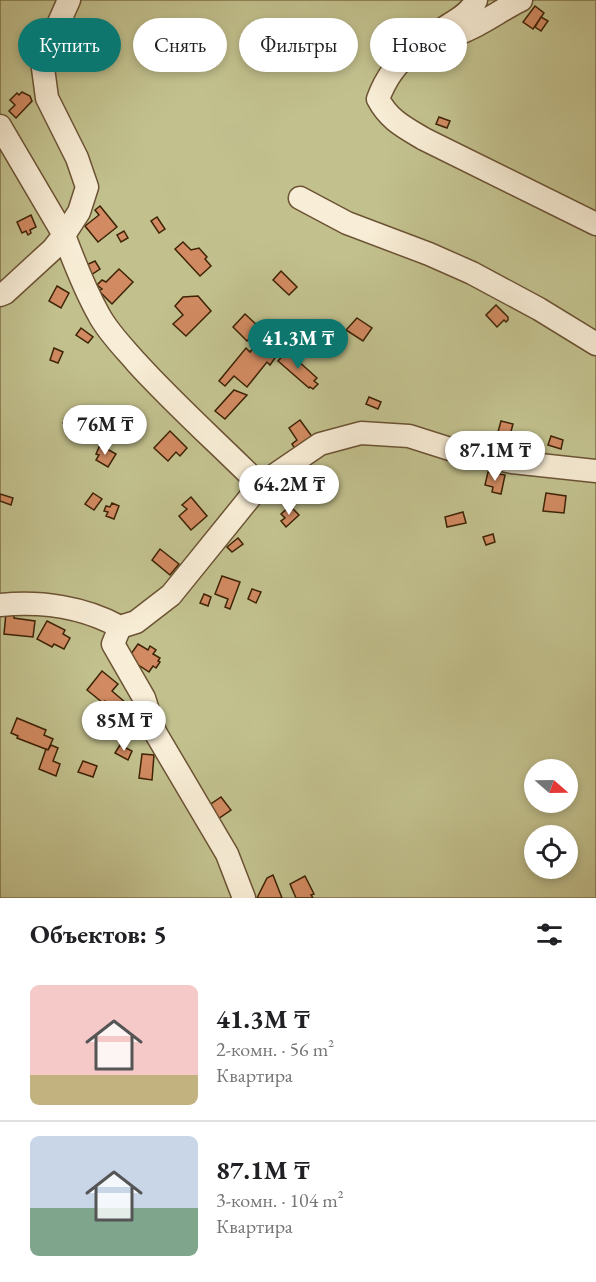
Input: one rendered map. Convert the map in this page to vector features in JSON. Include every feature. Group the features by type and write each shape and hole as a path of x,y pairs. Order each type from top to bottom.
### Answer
{"street":[{"path":"0,294 5,293 53,249 79,212 87,187 77,158 47,98 43,68 53,36 69,0"},
{"path":"459,18 474,5 476,0"},
{"path":"467,30 521,0"},
{"path":"392,72 378,99 385,112 399,124 424,139 596,225"},
{"path":"0,126 64,235 100,317 122,347 159,387 260,485"},
{"path":"300,198 347,223 472,273 539,309 596,344"},
{"path":"0,605 15,603 65,606 102,617 120,627 136,622 171,595 260,485 320,444 361,433 409,436 450,449 512,462 596,471"},
{"path":"120,627 112,644 144,698 154,732 227,854 244,898"}],"shaded area":[{"path":"0,0 596,0 596,898 0,898"}],"building":[{"path":"535,6 544,13 533,29 523,22"},
{"path":"541,17 548,21 541,31 535,27"},
{"path":"22,92 30,96 32,101 16,118 9,111 15,105 10,100 17,93 19,95"},
{"path":"439,117 450,121 447,128 436,124"},
{"path":"100,206 117,227 98,242 85,226 99,215 95,210"},
{"path":"31,215 36,227 30,230 31,233 28,235 26,231 22,233 17,222"},
{"path":"157,217 165,229 159,233 151,221"},
{"path":"124,231 128,238 121,242 117,235"},
{"path":"183,242 191,250 199,248 207,257 205,259 211,266 200,276 175,249"},
{"path":"95,261 100,269 88,277 82,267"},
{"path":"119,269 133,282 112,304 99,291 102,289 97,285 102,280 106,282"},
{"path":"281,271 297,287 289,295 273,280"},
{"path":"57,286 69,293 61,308 49,301"},
{"path":"198,296 211,311 186,336 173,324 183,315 175,306 183,297"},
{"path":"496,305 508,317 506,322 504,320 497,327 486,315"},
{"path":"245,314 260,328 247,341 233,327"},
{"path":"357,318 372,328 363,341 346,330"},
{"path":"81,328 93,337 88,343 76,335"},
{"path":"257,343 275,358 270,365 267,362 247,387 234,376 225,386 219,381 246,348 250,352"},
{"path":"54,348 63,352 58,363 50,360"},
{"path":"287,351 317,378 314,381 318,384 313,389 278,361"},
{"path":"234,390 247,395 225,419 215,411"},
{"path":"369,397 381,402 378,409 366,404"},
{"path":"73,411 92,428 81,440 63,423"},
{"path":"300,420 316,442 298,454 292,444 297,440 289,428"},
{"path":"501,421 513,424 510,435 498,432"},
{"path":"170,431 187,448 180,456 176,452 168,461 154,448"},
{"path":"551,436 563,440 561,449 548,445"},
{"path":"100,445 116,454 108,467 96,460"},
{"path":"488,472 505,475 501,494 492,492 493,487 485,485"},
{"path":"93,493 102,499 94,510 85,504"},
{"path":"546,493 566,496 564,513 543,511"},
{"path":"0,494 13,498 11,505 0,501"},
{"path":"191,497 207,516 191,530 179,516 187,509 182,505"},
{"path":"112,503 119,506 114,519 106,516 108,512 104,511 106,506 110,507"},
{"path":"290,506 299,515 286,527 281,521 285,518 281,514"},
{"path":"463,512 466,523 447,527 445,517"},
{"path":"493,534 495,542 486,545 483,537"},
{"path":"238,538 243,544 232,552 227,547"},
{"path":"160,549 179,564 170,575 152,560"},
{"path":"222,576 240,582 230,609 225,607 228,599 215,594"},
{"path":"252,589 261,592 256,603 248,599"},
{"path":"204,594 211,597 208,606 200,603"},
{"path":"6,613 14,614 14,618 35,621 33,637 4,634"},
{"path":"47,621 65,630 63,634 70,638 64,649 54,644 52,647 37,639"},
{"path":"138,644 148,650 150,646 156,650 153,654 160,658 156,668 153,666 149,672 128,658"},
{"path":"102,671 118,684 112,691 126,703 118,711 87,690"},
{"path":"17,718 46,730 44,735 53,739 48,750 17,738 18,736 11,733"},
{"path":"116,725 126,727 123,740 113,737"},
{"path":"51,745 58,748 53,761 60,764 56,776 39,769 46,749 48,750"},
{"path":"120,745 132,751 128,760 115,753"},
{"path":"142,754 154,755 152,780 139,778"},
{"path":"83,761 97,766 93,777 78,772"},
{"path":"221,797 231,810 215,821 205,808"},
{"path":"273,875 282,898 257,898 267,878"},
{"path":"305,876 314,894 311,895 313,898 296,898 290,884"}]}
